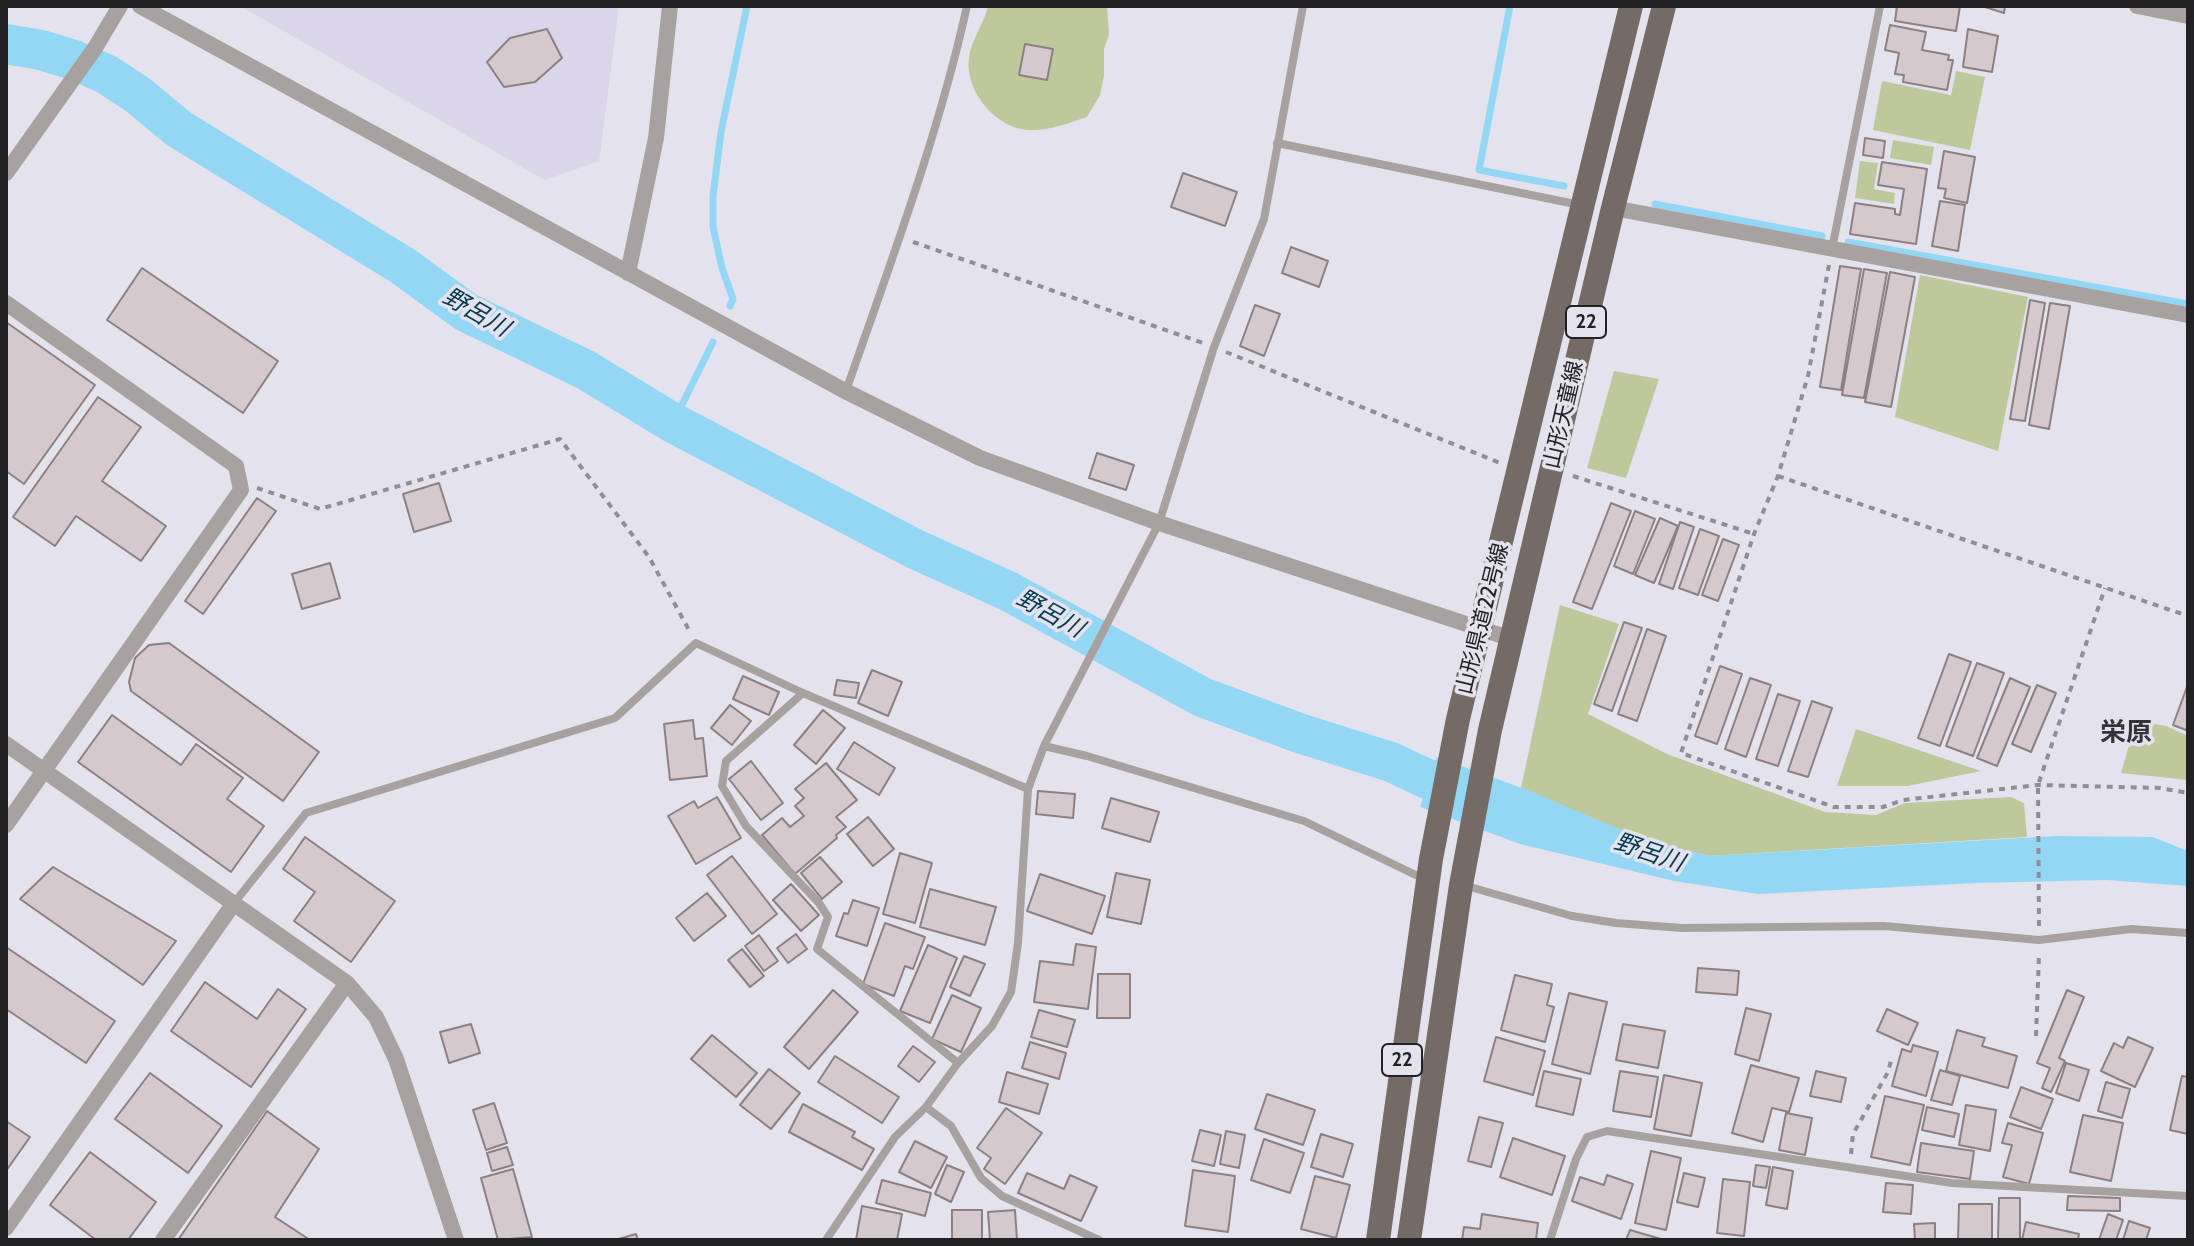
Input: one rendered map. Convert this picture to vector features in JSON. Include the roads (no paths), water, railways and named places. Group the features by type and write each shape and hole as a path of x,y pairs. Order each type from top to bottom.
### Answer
{"main road":[{"name":"山形県道22号線","path":"1378,1240 1430,870 1458,719 1631,6"},
{"name":"山形天童線","path":"1512,639 1613,208 1664,6"},
{"name":"山形県道22号線","path":"1409,1240 1463,875 1490,730 1512,639"}],"street":[{"path":"8,171 95,48 120,6"},
{"path":"140,6 845,391 980,458 1159,523 1512,639"},
{"path":"628,273 656,138 670,6"},
{"path":"2137,6 2188,16"},
{"path":"1613,208 2188,315"},
{"path":"6,303 236,466 241,490 6,825"},
{"path":"6,744 347,983 376,1017 396,1059 456,1240"},
{"path":"6,1228 234,903"},
{"path":"163,1240 347,983"}],"lane":[{"path":"845,391 953,71 967,6"},
{"path":"826,1240 895,1137 926,1107 958,1063 992,1026 1011,992 1018,943 1028,789 1044,746 1159,523 1214,347 1264,219 1303,6"},
{"path":"1832,249 1880,6"},
{"path":"1277,143 1581,205"},
{"path":"234,903 306,813 615,718 696,643 803,693 1028,789"},
{"path":"803,693 726,761 722,786 746,826 819,903 828,917 817,949 958,1063"},
{"path":"1044,746 1304,821 1430,870"},
{"path":"1463,875 1572,916 1616,923 1745,929 1884,926 2039,940 2131,929 2188,933"},
{"path":"926,1107 951,1126 981,1178 1002,1196 1099,1240"},
{"path":"1550,1240 1581,1148 1587,1137 1607,1131 1952,1183 2188,1196"}],"water":[{"path":"1437,757 1530,791 1639,838 1709,856 2057,836 2153,837 2188,851 2188,886 2107,880 1758,894 1674,881 1520,844 1420,807"}],"waterway":[{"path":"730,306 733,299 713,227 713,196 721,132 747,6"},
{"path":"1510,6 1479,170 1564,186"},
{"name":"野呂川","path":"6,44 41,50 106,74 138,95 179,129 403,266 466,312 586,370 673,423 915,549 1008,591 1202,697 1299,733 1391,762 1425,778 1478,796"},
{"path":"1655,204 1822,236"},
{"path":"1848,242 2188,304"},
{"path":"673,423 713,342"}],"district":[{"name":"栄原","path":"2126,733"}]}
